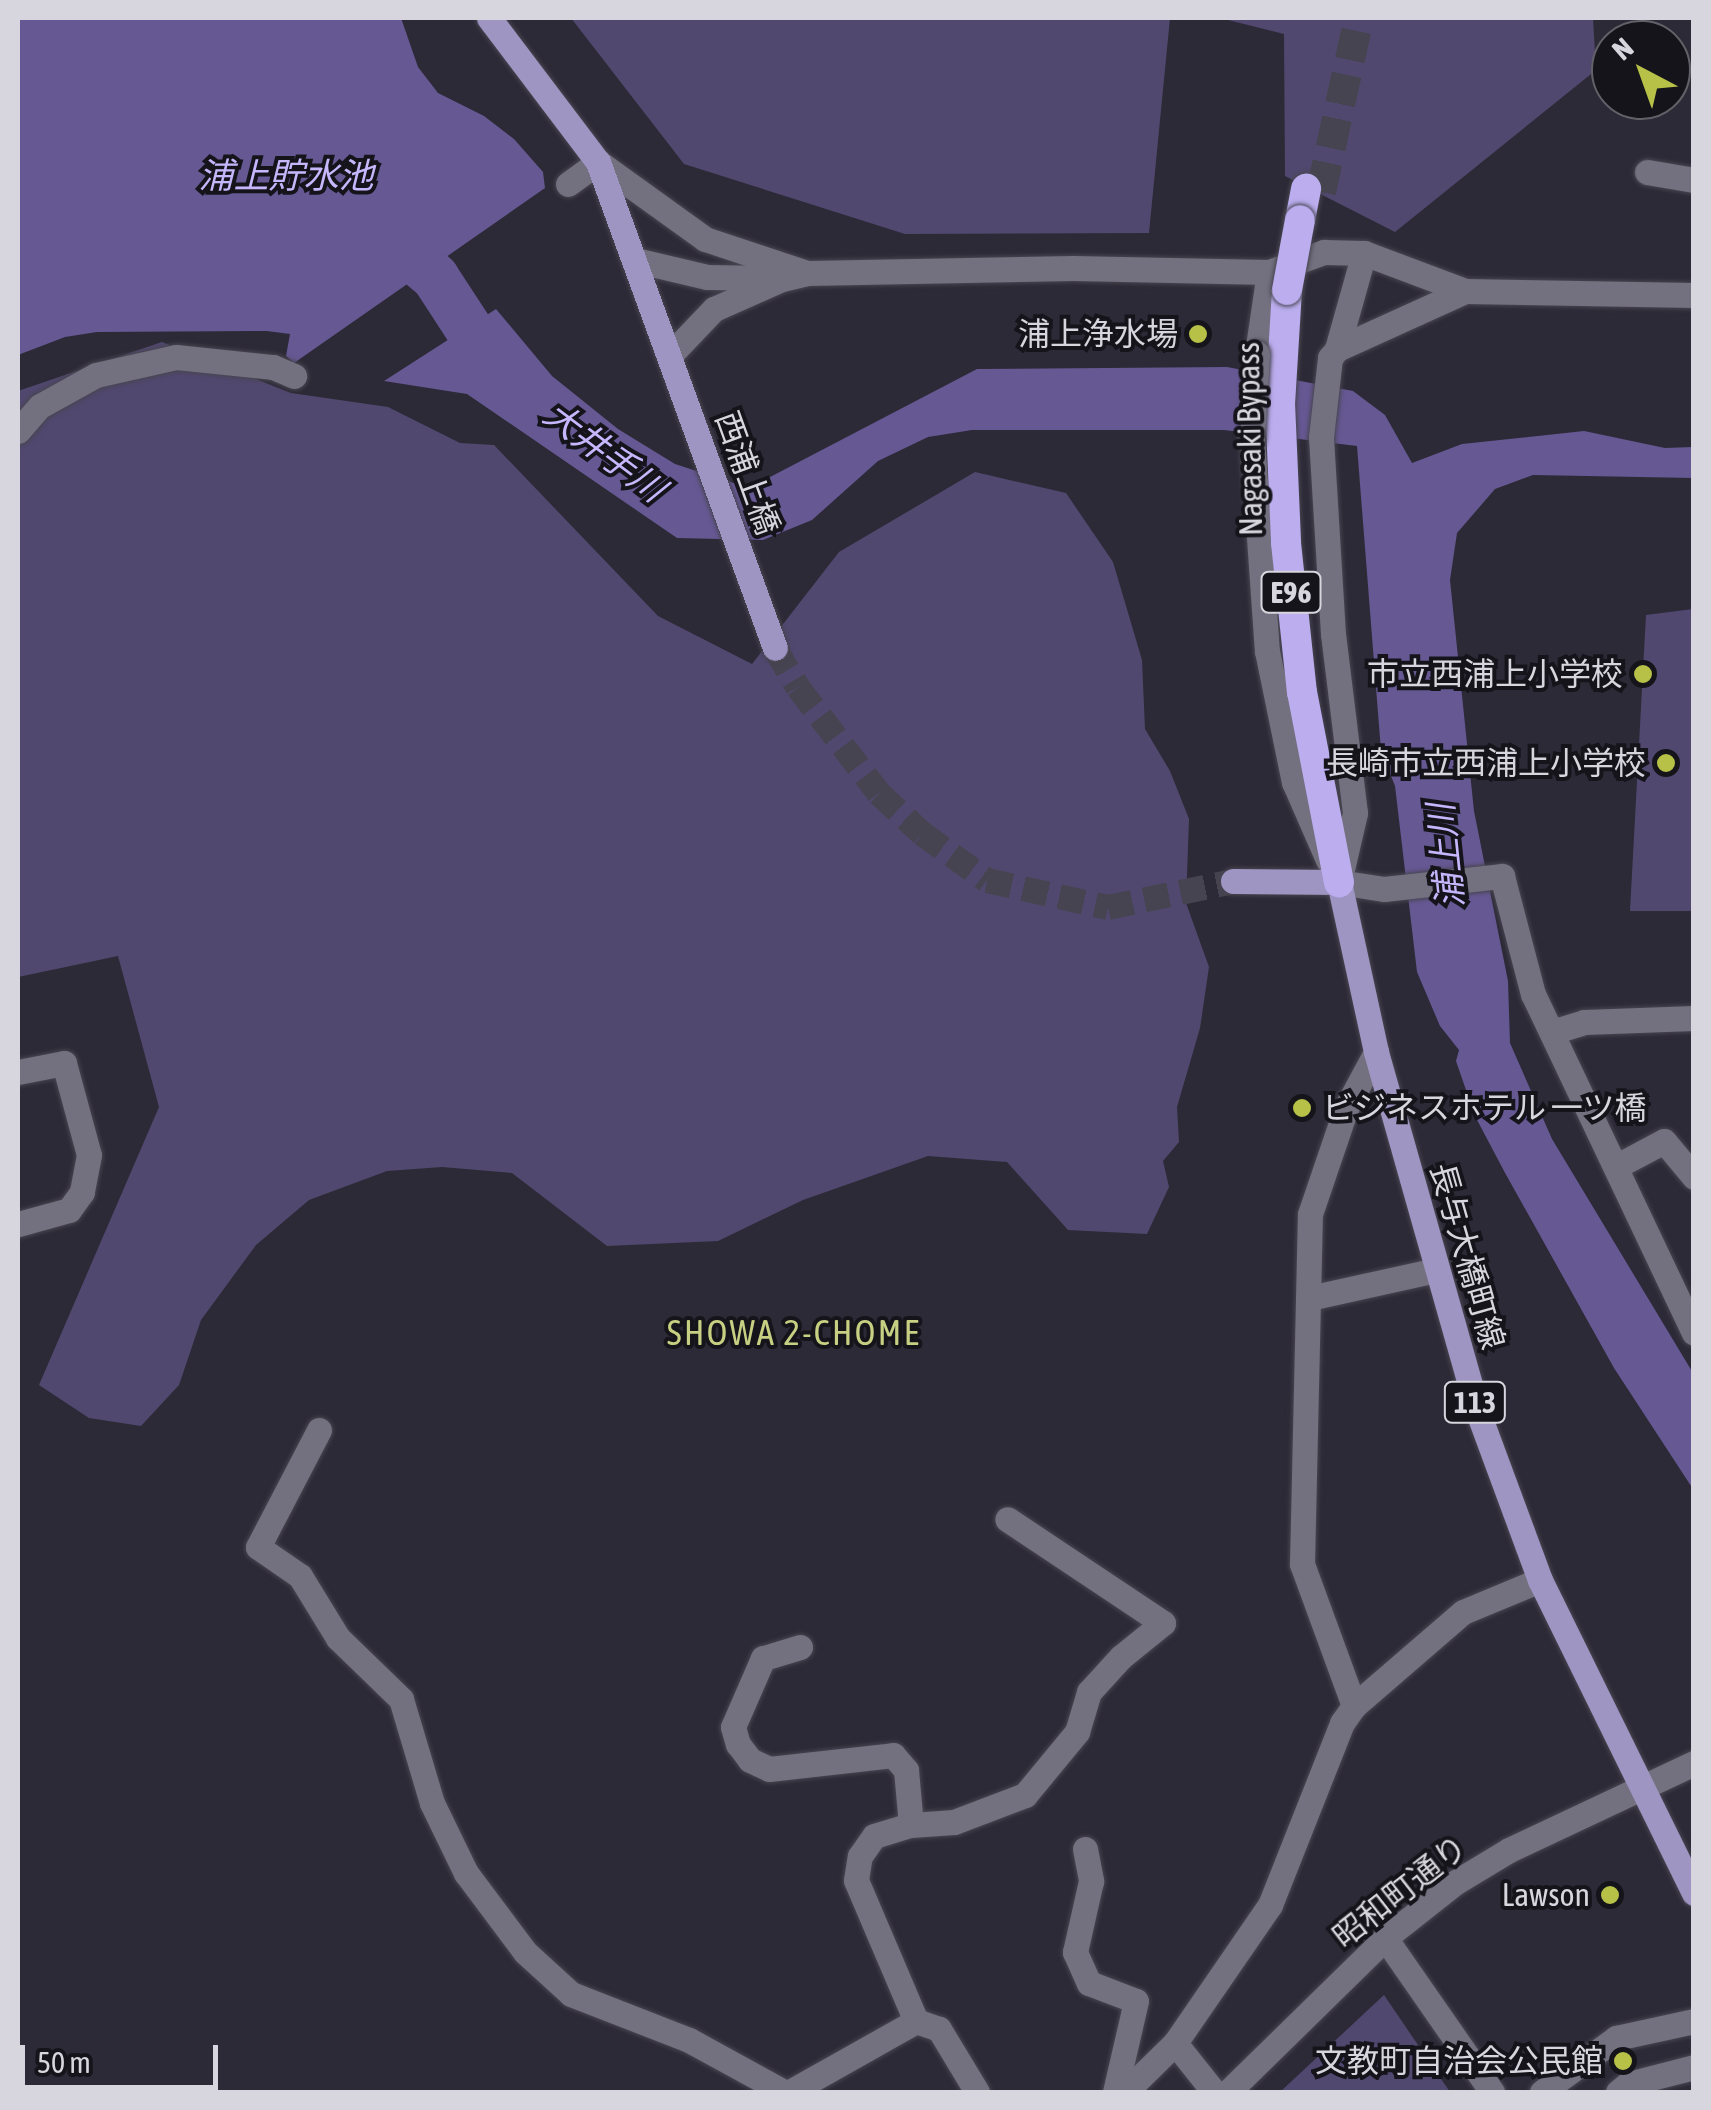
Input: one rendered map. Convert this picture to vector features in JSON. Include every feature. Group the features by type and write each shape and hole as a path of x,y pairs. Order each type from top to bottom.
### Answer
{"highway":[{"name":"Nagasaki Bypass","path":"1310,206 1286,284 1301,356 1288,436 1286,544 1339,882"}],"main road":[{"path":"489,18 598,162 670,356"},
{"name":"西浦上橋","path":"670,356 775,648"},
{"path":"1234,881 1339,882"},
{"name":"長与大橋町線","path":"1339,882 1376,1052 1478,1415 1540,1580 1694,1893"}],"street":[{"path":"568,184 598,162 705,239 794,276"},
{"path":"1647,172 1694,180"},
{"path":"634,260 707,277 1073,268 1286,284 1324,252 1364,253 1465,291 1694,295"},
{"path":"1339,882 1305,816 1294,782 1267,651 1288,436 1301,356 1364,253"},
{"path":"670,356 714,308 794,276"},
{"path":"1301,356 1465,291"},
{"path":"18,431 40,406 96,375 176,357 273,366 294,376"},
{"path":"1288,436 1332,634 1355,813 1339,882"},
{"path":"1339,882 1384,889 1502,876 1532,994 1694,1333"},
{"path":"1552,1032 1584,1022 1694,1018"},
{"path":"1354,1706 1302,1564 1310,1214 1346,1108 1376,1052"},
{"path":"18,1072 64,1064 89,1156 82,1192 69,1210 18,1224"},
{"path":"1617,1166 1664,1141 1694,1177"},
{"path":"1309,1298 1436,1270"},
{"path":"319,1430 258,1547 300,1576 338,1638 400,1699 432,1803 466,1872 526,1952 571,1994 689,2040 787,2092 916,2021 940,2029 978,2092"},
{"path":"916,2021 856,1880 860,1856 874,1836 911,1824 954,1822 1025,1794 1078,1732 1088,1692 1120,1657 1163,1623 1006,1518"},
{"path":"1125,2092 1175,2043 1270,1904 1342,1723 1354,1706 1463,1612 1540,1580"},
{"path":"800,1647 763,1658 733,1727 738,1744 750,1760 770,1769 894,1755 906,1770 911,1824"},
{"name":"昭和町通り","path":"1228,2092 1385,1938 1456,1882 1509,1850 1694,1763"},
{"path":"1084,1849 1091,1880 1075,1952 1089,1983 1136,2001 1116,2092"},
{"path":"1385,1938 1492,2092"},
{"path":"1542,2092 1616,2038 1694,2021"},
{"path":"1175,2043 1214,2092"},
{"path":"1618,2092 1628,2084 1694,2067"}],"shaded area":[{"path":"571,18 1170,18 1149,233 905,234 684,164"},
{"path":"1220,18 1593,18 1591,74 1395,232 1285,176 1284,34"},
{"path":"162,342 291,393 388,407 460,443 494,445 658,616 752,664 839,552 975,472 1066,493 1113,562 1142,660 1145,729 1170,771 1189,819 1186,903 1209,967 1200,1028 1177,1107 1179,1142 1163,1161 1169,1187 1147,1234 1068,1230 1007,1162 928,1156 803,1200 718,1241 607,1246 512,1173 442,1167 387,1171 309,1200 256,1245 201,1320 179,1385 141,1426 89,1418 39,1385 159,1107 118,956 18,977 18,391"},
{"name":"長崎市立西浦上小学校","path":"1693,609 1693,911 1630,911 1646,615"},
{"path":"1384,1995 1450,2092 1280,2092"}],"water":[{"name":"浦上貯水池","path":"18,18 401,18 418,67 438,93 484,116 514,139 543,172 545,188 294,363 286,356 290,334 267,331 97,332 65,337 18,355"},
{"name":"浦上川","path":"496,309 552,376 618,429 675,464 749,488 977,369 1227,367 1353,391 1385,415 1412,463 1462,444 1584,431 1665,448 1693,447 1693,478 1533,475 1495,489 1457,533 1450,580 1474,811 1508,981 1510,1043 1552,1139 1693,1373 1693,1489 1614,1368 1504,1171 1475,1116 1456,1061 1459,1050 1440,1026 1417,972 1395,786 1381,751 1357,446 1224,430 972,430 928,437 878,461 812,520 763,540 677,538 467,394 384,381"}],"waterway":[{"name":"大井手川","path":"378,229 435,277 478,343 510,375"}],"tunnel":[{"path":"1321,192 1359,18"},
{"path":"775,648 798,687 879,793 922,833 987,880 1108,907 1233,881"}],"place":[{"name":"浦上浄水場","path":"1198,334"},
{"name":"市立西浦上小学校","path":"1643,674"},
{"name":"長崎市立西浦上小学校","path":"1666,763"},
{"name":"ビジネスホテル 一ツ橋","path":"1302,1108"},
{"name":"Lawson","path":"1610,1895"},
{"name":"文教町自治会公民館","path":"1623,2061"}],"district":[{"name":"SHOWA 2-CHOME","path":"794,1332"}]}
